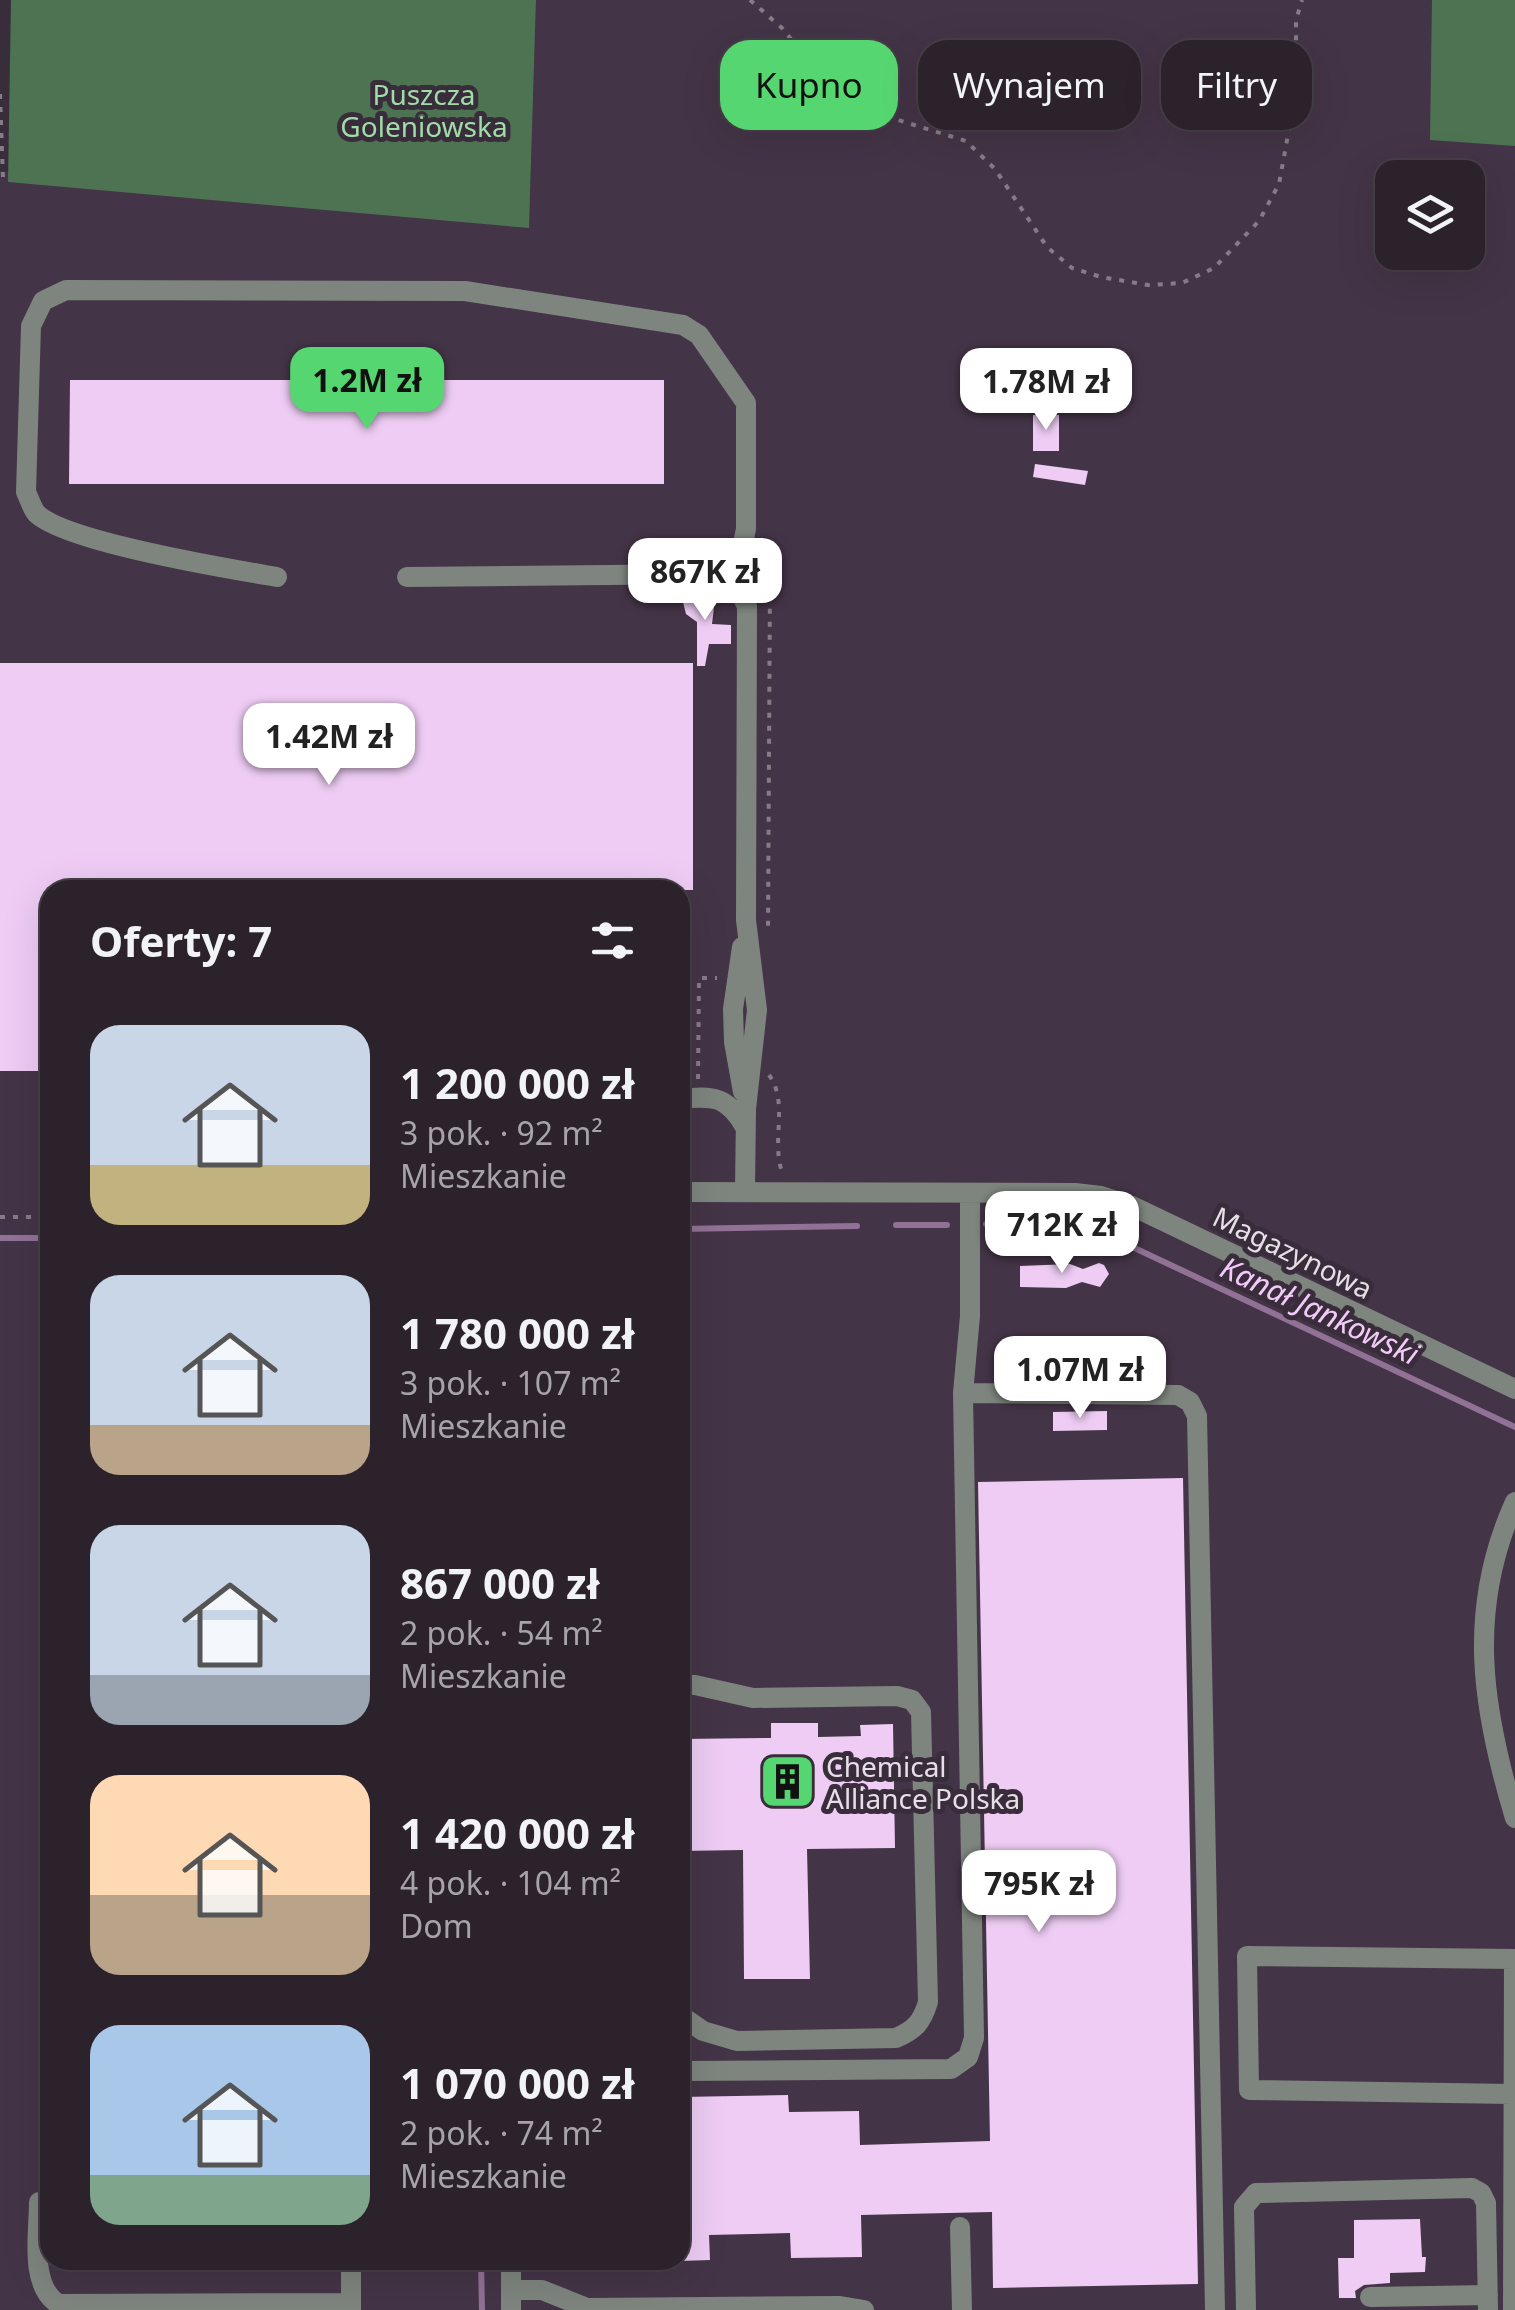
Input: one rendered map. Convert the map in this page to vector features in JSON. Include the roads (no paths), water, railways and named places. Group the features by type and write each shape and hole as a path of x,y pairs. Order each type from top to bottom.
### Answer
{"street":[{"path":"277,576 209,566 64,530 35,512 26,492 31,326 43,301 66,290 466,292 683,325 699,335 746,402 744,543 734,585"},
{"path":"408,576 708,574 734,585 747,606 746,920 733,1009 746,1118 745,1191"},
{"path":"690,1099 718,1099 746,1118"},
{"name":"Magazynowa","path":"690,1192 1101,1196 1132,1206 1515,1389"},
{"path":"690,2071 951,2069 968,2057 974,2038 963,1393 970,1316 970,1193"},
{"path":"963,1393 1178,1395 1190,1402 1196,1416 1215,2310"},
{"path":"1515,1502 1493,1564 1484,1623 1486,1703 1494,1748 1515,1818"},
{"path":"690,1684 753,1698 897,1696 912,1700 921,1712 928,2002 923,2020 912,2032 896,2038 737,2041 690,2022"},
{"path":"1249,2090 1247,1956 1514,1960 1513,2310"},
{"path":"1210,2090 1513,2094"},
{"path":"1246,2310 1244,2207 1256,2193 1472,2188 1482,2194 1486,2203 1488,2303 1370,2297"},
{"path":"39,2202 40,2284 46,2296 58,2304 351,2307 350,2270"},
{"path":"960,2227 962,2310"},
{"path":"510,2270 511,2300 542,2290 587,2308 840,2306 864,2310"}],"waterway":[{"name":"Kanał Jankowski","path":"986,1224 1062,1224 1094,1229 1515,1427"},
{"name":"Kanał Jankowski","path":"896,1225 947,1225"},
{"name":"Kanał Jankowski","path":"690,1229 857,1226"},
{"name":"Kanał Jankowski","path":"0,1238 40,1238"},
{"path":"481,2270 482,2310"}],"place":[{"name":"Chemical Alliance Polska","path":"787,1782"}],"park label":[{"name":"Puszcza Goleniowska","path":"424,110"}]}
